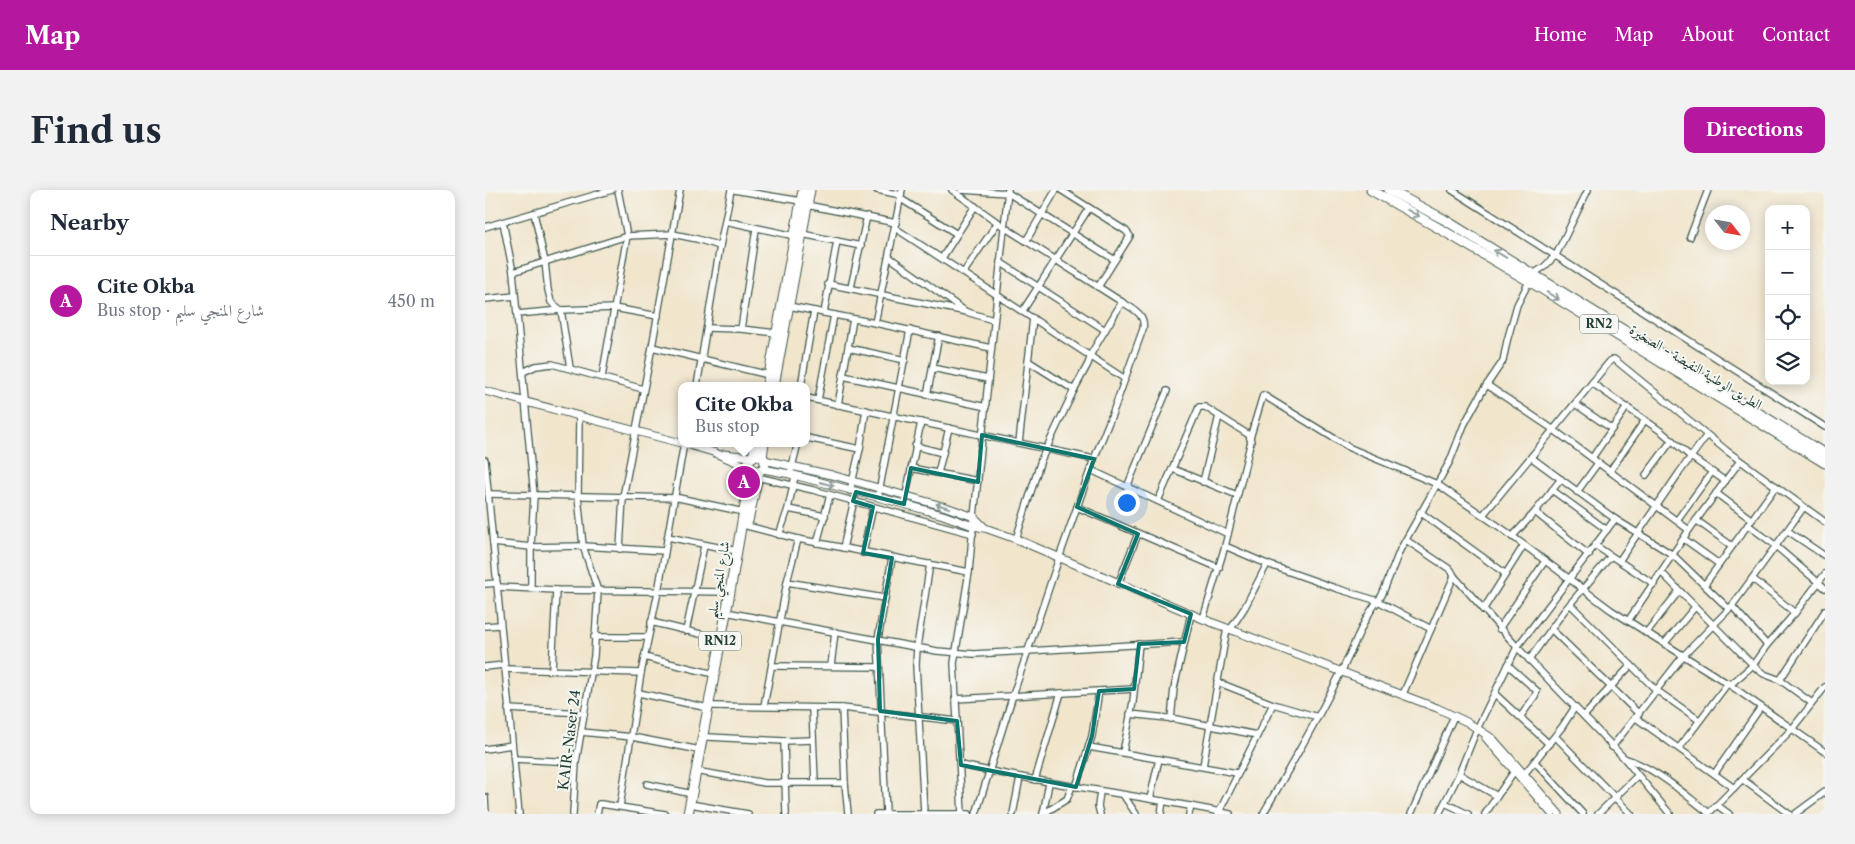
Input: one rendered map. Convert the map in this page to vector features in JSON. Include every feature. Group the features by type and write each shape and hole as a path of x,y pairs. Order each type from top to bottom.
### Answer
{"main road":[{"path":"775,382 789,306 804,203 803,190"},
{"path":"804,203 810,190"},
{"name":"الطريق الوطنية النفيضة - الصخيرة","path":"1371,190 1531,277"},
{"name":"الطريق الوطنية النفيضة - الصخيرة","path":"1389,190 1445,220 1531,277 1673,365 1825,463"},
{"path":"768,382 799,235"},
{"name":"الطريق الوطنية النفيضة - الصخيرة","path":"1673,365 1825,454"},
{"name":"شارع المنجي سليم","path":"688,814 700,750 731,613 757,465 756,447"},
{"name":"شارع المنجي سليم","path":"695,810 708,737 714,674 743,512 763,447"}],"street":[{"path":"485,227 612,190"},
{"path":"602,377 627,236 618,190"},
{"path":"620,549 623,497 680,190"},
{"path":"698,382 720,246 733,190 771,193 804,203 867,216 895,225 1022,312 1125,379"},
{"path":"877,190 901,194 957,234"},
{"path":"952,190 1008,192 1115,260"},
{"path":"1026,241 1056,190"},
{"path":"1061,190 1126,231 1130,236 1098,287"},
{"path":"1452,190 1825,427"},
{"path":"1263,814 1318,717 1367,617 1382,595 1405,540 1450,461 1464,425 1503,361 1517,305 1531,277 1556,255 1588,190"},
{"path":"1690,237 1708,190"},
{"path":"959,191 975,206 1004,227 1139,313 1143,318 1144,324 1059,558 1013,695 976,814"},
{"path":"876,814 964,814 955,699 955,652 969,572 993,320 1008,192"},
{"path":"875,323 901,194"},
{"path":"942,258 975,206"},
{"path":"1022,312 1089,208"},
{"path":"533,213 545,262 547,290 551,302 561,310 570,368"},
{"path":"851,287 867,216"},
{"path":"725,221 757,229 861,246"},
{"path":"503,222 513,272 534,496 531,588"},
{"path":"964,272 998,222"},
{"path":"741,329 757,229"},
{"path":"513,272 627,236 673,234 720,246"},
{"path":"824,313 837,241"},
{"path":"889,257 967,312"},
{"path":"1000,262 1105,330"},
{"path":"828,284 851,287 967,312 993,320"},
{"path":"485,299 515,296"},
{"path":"1016,540 1046,449 1073,390 1088,364 1090,356 1122,302"},
{"path":"789,306 991,348"},
{"path":"517,314 615,308 658,316"},
{"path":"802,382 814,311"},
{"path":"817,400 834,315"},
{"path":"1019,443 1033,318"},
{"path":"838,404 853,319"},
{"path":"707,328 777,333"},
{"path":"878,497 910,330"},
{"path":"927,394 939,336"},
{"path":"652,347 769,376"},
{"path":"848,348 905,360"},
{"path":"1483,516 1610,361 1614,359 1740,461 1825,522"},
{"path":"1028,361 1073,390"},
{"path":"523,372 536,366 552,364 643,389"},
{"path":"932,368 988,379"},
{"path":"843,376 986,407"},
{"path":"1592,383 1645,420 1691,457 1725,481"},
{"path":"1487,385 1554,430 1689,530"},
{"path":"485,391 678,442"},
{"path":"1127,487 1167,391"},
{"path":"1203,619 1225,546 1263,395 1350,448 1437,484 1629,622 1729,684 1825,752"},
{"path":"810,399 1094,460"},
{"path":"1575,404 1611,429"},
{"path":"1158,501 1199,407 1205,407 1247,432 1251,438"},
{"path":"1592,458 1627,407"},
{"path":"843,548 853,502 853,481 866,410"},
{"path":"579,416 578,496 583,546 598,591"},
{"path":"1203,482 1219,416"},
{"path":"1610,471 1645,420"},
{"path":"904,504 921,422"},
{"path":"938,473 949,428"},
{"path":"1619,561 1707,435"},
{"path":"810,439 860,450"},
{"path":"1646,475 1672,440"},
{"path":"915,446 943,452"},
{"path":"620,806 641,672 668,538 682,447"},
{"path":"696,447 985,528 1228,629 1403,694 1454,716 1493,739 1523,776 1548,812"},
{"path":"779,535 788,509 793,484 792,466 797,447"},
{"path":"1532,458 1615,519 1673,555 1731,607 1767,645"},
{"path":"485,460 519,814"},
{"path":"1629,622 1689,530 1740,461"},
{"path":"1577,492 1598,463"},
{"path":"757,465 792,466 905,495 974,517 985,528"},
{"path":"757,465 793,484 873,508 973,534"},
{"path":"911,468 978,481"},
{"path":"1173,468 1237,496"},
{"path":"1091,470 1228,534"},
{"path":"1677,520 1712,472"},
{"path":"1513,537 1561,479"},
{"path":"1705,584 1776,486"},
{"path":"1552,490 1607,530"},
{"path":"1716,493 1752,520"},
{"path":"488,494 674,498 743,512"},
{"path":"817,543 830,495"},
{"path":"1077,507 1219,568"},
{"path":"1612,747 1683,656 1731,607 1804,507"},
{"path":"863,553 873,508"},
{"path":"788,509 825,516"},
{"path":"1421,512 1506,574"},
{"path":"1535,512 1589,555"},
{"path":"1439,814 1459,774 1477,729 1517,647 1615,519"},
{"path":"1696,520 1732,546"},
{"path":"1748,525 1777,546 1825,588"},
{"path":"747,526 779,535 863,553 969,572"},
{"path":"1788,531 1825,556"},
{"path":"1118,584 1138,534"},
{"path":"668,538 737,551"},
{"path":"764,706 787,582 798,539"},
{"path":"1684,539 1719,564"},
{"path":"1405,540 1447,567 1499,628 1624,758 1670,814"},
{"path":"493,543 665,551"},
{"path":"1483,610 1524,545"},
{"path":"686,630 704,546"},
{"path":"1225,546 1267,564 1378,601 1431,629"},
{"path":"1596,546 1654,584"},
{"path":"1529,660 1570,604 1611,556"},
{"path":"885,813 878,639 892,558"},
{"path":"1499,628 1545,561"},
{"path":"925,813 917,648 930,564"},
{"path":"1203,766 1228,629 1245,607 1267,564"},
{"path":"1661,572 1761,673 1780,680 1812,702"},
{"path":"1679,748 1729,684 1753,665 1825,574"},
{"path":"1403,694 1454,576"},
{"path":"1753,579 1795,613"},
{"path":"787,582 884,598"},
{"path":"485,584 557,590 730,592"},
{"path":"552,670 557,590"},
{"name":"KAIR-Naser 24","path":"573,814 576,762 591,670 598,591"},
{"path":"1646,633 1679,591"},
{"path":"1570,604 1656,690 1699,720"},
{"path":"1664,644 1695,607"},
{"path":"1780,680 1825,611"},
{"path":"731,613 878,639 917,648 974,654 1185,642"},
{"path":"1171,719 1174,688 1191,614"},
{"path":"651,622 721,638"},
{"path":"485,626 500,625"},
{"path":"1551,629 1637,716 1734,788"},
{"path":"831,666 835,632"},
{"path":"594,637 648,637"},
{"path":"1123,752 1137,674 1139,644"},
{"path":"644,657 714,674"},
{"path":"1508,665 1537,691 1521,716"},
{"path":"1584,716 1631,665"},
{"path":"772,666 878,667"},
{"path":"485,667 641,672"},
{"path":"1217,682 1273,704 1318,717"},
{"path":"1624,758 1640,764 1658,775 1708,813 1792,728 1825,687"},
{"path":"955,699 1134,689"},
{"path":"1043,814 1067,799 1074,787 1089,747 1099,691"},
{"path":"639,693 710,707 842,708 957,721"},
{"path":"1035,780 1061,693"},
{"path":"1495,694 1521,716 1549,744"},
{"path":"1218,813 1273,704"},
{"path":"1523,776 1549,744 1575,707"},
{"path":"1715,773 1761,707"},
{"path":"812,708 815,782"},
{"path":"842,708 848,814"},
{"path":"508,709 584,712"},
{"path":"1131,714 1171,719 1257,735"},
{"path":"1411,814 1454,716"},
{"path":"1477,729 1559,814"},
{"path":"581,732 632,737 700,750"},
{"path":"1555,736 1631,814"},
{"path":"708,737 784,741 813,740"},
{"path":"784,741 786,814"},
{"path":"485,749 512,746"},
{"path":"1089,747 1237,773"},
{"path":"514,759 576,762"},
{"path":"1150,799 1159,759"},
{"path":"1535,762 1583,814"},
{"path":"961,765 1049,783 1163,801 1230,814"},
{"path":"1485,814 1515,770"},
{"path":"701,772 756,782 845,782"},
{"path":"1459,774 1497,796"},
{"path":"1598,814 1637,776"},
{"path":"1013,814 1020,777"},
{"path":"1742,779 1789,814"},
{"path":"1043,814 1049,783"},
{"path":"647,784 692,794"},
{"path":"1097,813 1100,792"},
{"path":"1795,814 1825,792"},
{"path":"1124,796 1136,814"},
{"path":"485,798 486,814"},
{"path":"1161,814 1163,801"},
{"path":"1445,802 1468,814"},
{"path":"597,814 599,804 665,814"},
{"path":"1717,805 1729,814"},
{"path":"1189,814 1191,806"},
{"path":"695,810 748,814"}],"highlighted area":[{"path":"982,435 1094,459 1077,507 1138,534 1118,584 1191,614 1184,642 1139,644 1134,689 1099,691 1092,736 1076,787 961,765 957,721 880,711 878,639 892,558 863,553 873,507 853,501 856,492 904,504 911,468 978,482"}],"place":[{"name":"Cite Okba","path":"744,482"}]}
